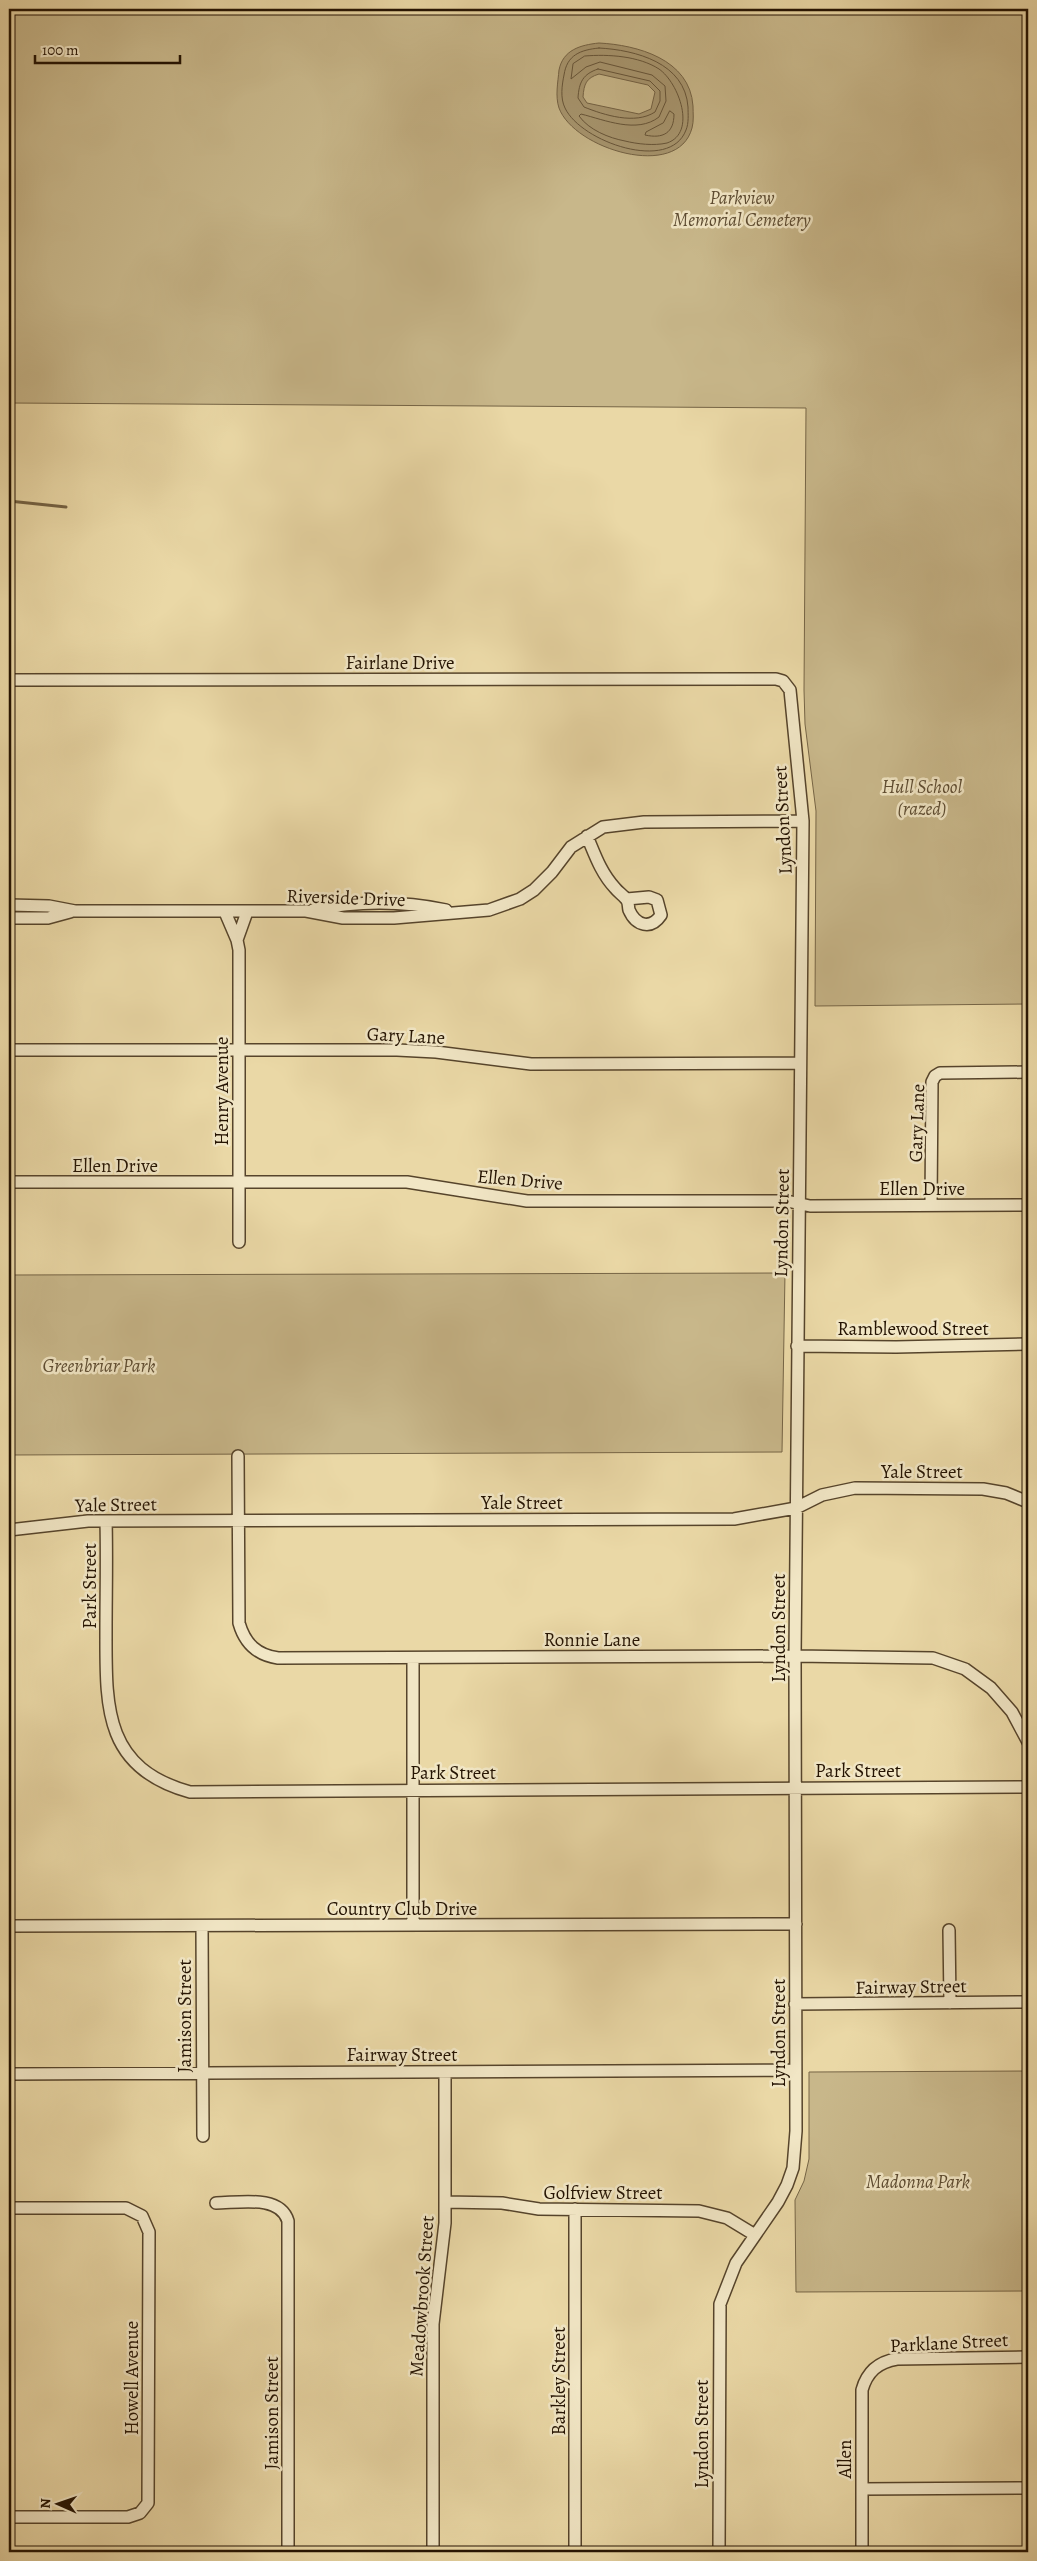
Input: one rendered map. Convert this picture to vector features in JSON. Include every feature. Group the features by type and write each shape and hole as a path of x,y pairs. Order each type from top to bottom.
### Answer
{"street":[{"name":"Fairlane Drive","path":"9,680 776,679 783,681 788,686"},
{"name":"Lyndon Street","path":"719,2552 719,2309 729,2275 778,2202 793,2168 796,2131 795,1656 803,821 792,695 788,686"},
{"name":"Riverside Drive","path":"9,905 49,906 74,911 306,911 343,918 421,917 453,912 489,910 520,899 552,872 571,847 603,827 630,822 803,821"},
{"path":"587,836 605,876 628,899"},
{"name":"Riverside Drive","path":"9,918 48,918 74,911"},
{"name":"Henry Avenue","path":"225,912 239,950 239,1242"},
{"name":"Henry Avenue","path":"236,940 247,912"},
{"name":"Gary Lane","path":"9,1050 397,1050 436,1052 531,1064 800,1064"},
{"name":"Gary Lane","path":"932,1205 932,1082 935,1076 940,1073 1028,1072"},
{"name":"Ellen Drive","path":"9,1182 407,1182 527,1201 789,1200 799,1204 1028,1205"},
{"name":"Ramblewood Street","path":"797,1346 896,1347 1028,1344"},
{"path":"238,1456 238,1520"},
{"name":"Yale Street","path":"9,1530 106,1521 725,1520 756,1517 796,1508 822,1495 855,1488 983,1489 1006,1493 1028,1502"},
{"name":"Ronnie Lane","path":"238,1520 239,1623 251,1647 263,1655 278,1658 924,1657 955,1664 980,1678 1012,1712 1028,1742"},
{"name":"Park Street","path":"106,1521 106,1668 109,1713 122,1746 143,1769 164,1783 190,1792 1028,1787"},
{"path":"413,1658 413,1925"},
{"name":"Country Club Drive","path":"9,1926 796,1924"},
{"name":"Jamison Street","path":"202,1926 202,2136"},
{"path":"949,1930 950,2003"},
{"name":"Fairway Street","path":"795,2004 1028,2002"},
{"name":"Fairway Street","path":"9,2074 796,2070"},
{"name":"Meadowbrook Street","path":"433,2552 433,2324 443,2249 445,2202 444,2072"},
{"name":"Golfview Street","path":"445,2202 502,2203 539,2210 699,2210 727,2218 755,2235"},
{"name":"Jamison Street","path":"216,2203 268,2203 282,2209 288,2221 288,2552"},
{"name":"Howell Avenue","path":"9,2208 126,2208 142,2216 149,2232 148,2503 140,2512 128,2517 9,2517"},
{"name":"Barkley Street","path":"575,2209 576,2552"},
{"name":"Parklane Street","path":"873,2368 886,2361 896,2359 1028,2357"},
{"name":"Allen","path":"862,2552 862,2390 864,2382 873,2368"},
{"path":"862,2489 1028,2488"}],"green space":[{"name":"Parkview Memorial Cemetery","path":"9,9 1028,9 1028,1004 815,1006 816,811 805,724 804,690 806,408 9,403"},
{"name":"Greenbriar Park","path":"785,1273 782,1452 9,1455 9,1275"},
{"name":"Madonna Park","path":"1028,2071 1028,2291 796,2292 795,2200 804,2181 809,2159 809,2072"}],"water":[{"path":"592,44 614,44 645,51 672,66 690,90 693,106 692,128 683,144 667,153 648,156 626,153 604,146 584,136 568,123 559,108 557,99 561,63 568,53 579,47","holes":["599,74 648,85 655,92 651,109 639,114 587,103 583,97 586,82 591,77"]}],"waterway":[{"path":"9,501 66,507"}],"park label":[{"name":"Hull School (razed)","path":"922,797"}]}
